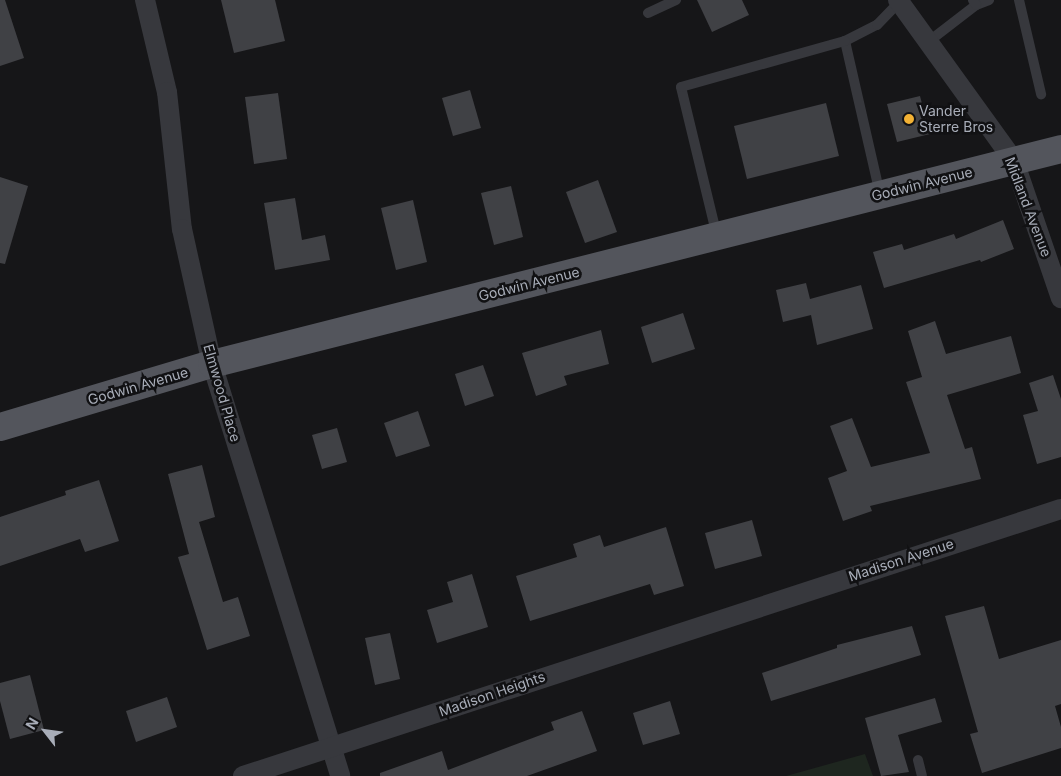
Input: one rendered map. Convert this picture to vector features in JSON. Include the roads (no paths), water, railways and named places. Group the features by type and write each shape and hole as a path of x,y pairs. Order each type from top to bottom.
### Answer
{"main road":[{"name":"Godwin Avenue","path":"0,427 212,364 1061,149"}],"street":[{"name":"Elmwood Place","path":"145,0 167,92 182,229 212,364 340,776"},
{"name":"Midland Avenue","path":"899,1 1014,161 1061,298"},
{"name":"Madison Avenue","path":"740,612 1061,509"},
{"name":"Madison Heights","path":"243,776 331,749 740,612"}],"lane":[{"path":"648,13 676,0"},
{"path":"928,42 975,2 989,0"},
{"path":"1019,0 1041,94"},
{"path":"717,237 681,87 845,41 877,25 899,1"},
{"path":"845,41 880,195"},
{"path":"918,760 922,776"}],"place":[{"name":"Vander Sterre Bros","path":"909,119"}]}
